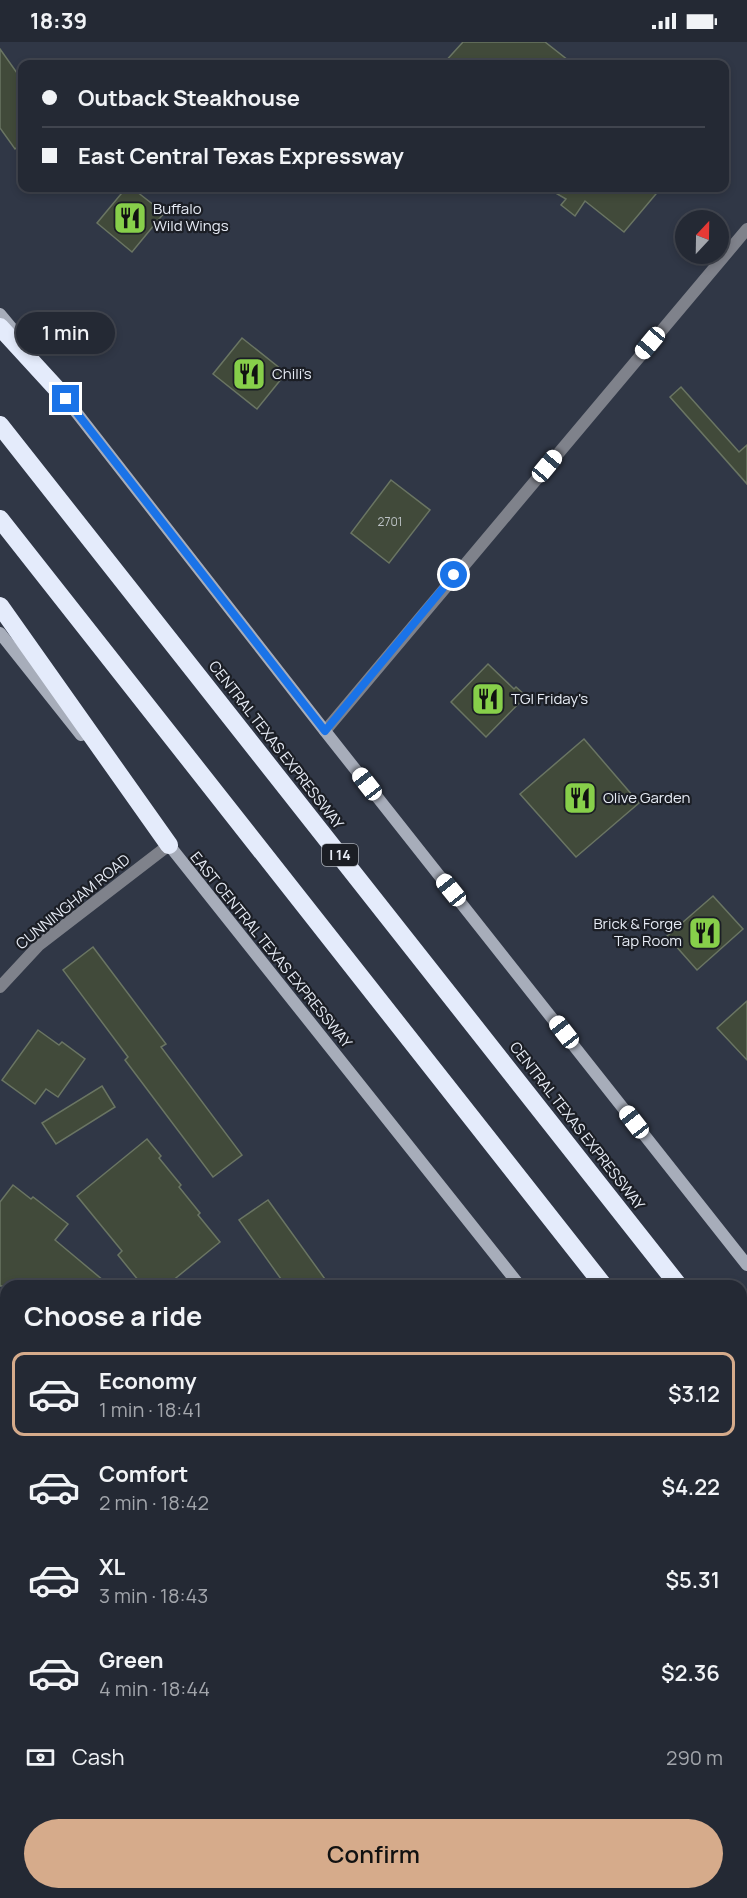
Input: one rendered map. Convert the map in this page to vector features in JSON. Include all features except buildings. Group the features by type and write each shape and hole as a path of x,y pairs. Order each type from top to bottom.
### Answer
{"highway":[{"path":"0,327 66,399"},
{"name":"CENTRAL TEXAS EXPRESSWAY","path":"0,425 674,1280"},
{"path":"0,519 599,1280"},
{"path":"0,606 169,845"}],"main road":[{"path":"0,314 325,731 747,1265"},
{"name":"EAST CENTRAL TEXAS EXPRESSWAY","path":"0,633 515,1280"}],"street":[{"path":"325,731 747,229"},
{"name":"CUNNINGHAM ROAD","path":"0,987 39,945 169,845"}],"place":[{"name":"Buffalo Wild Wings","path":"130,218"},
{"name":"Chili's","path":"249,374"},
{"name":"TGI Friday's","path":"488,699"},
{"name":"Olive Garden","path":"580,798"},
{"name":"Brick & Forge Tap Room","path":"705,933"}],"route":[{"path":"66,399 325,731 454,575"}]}
